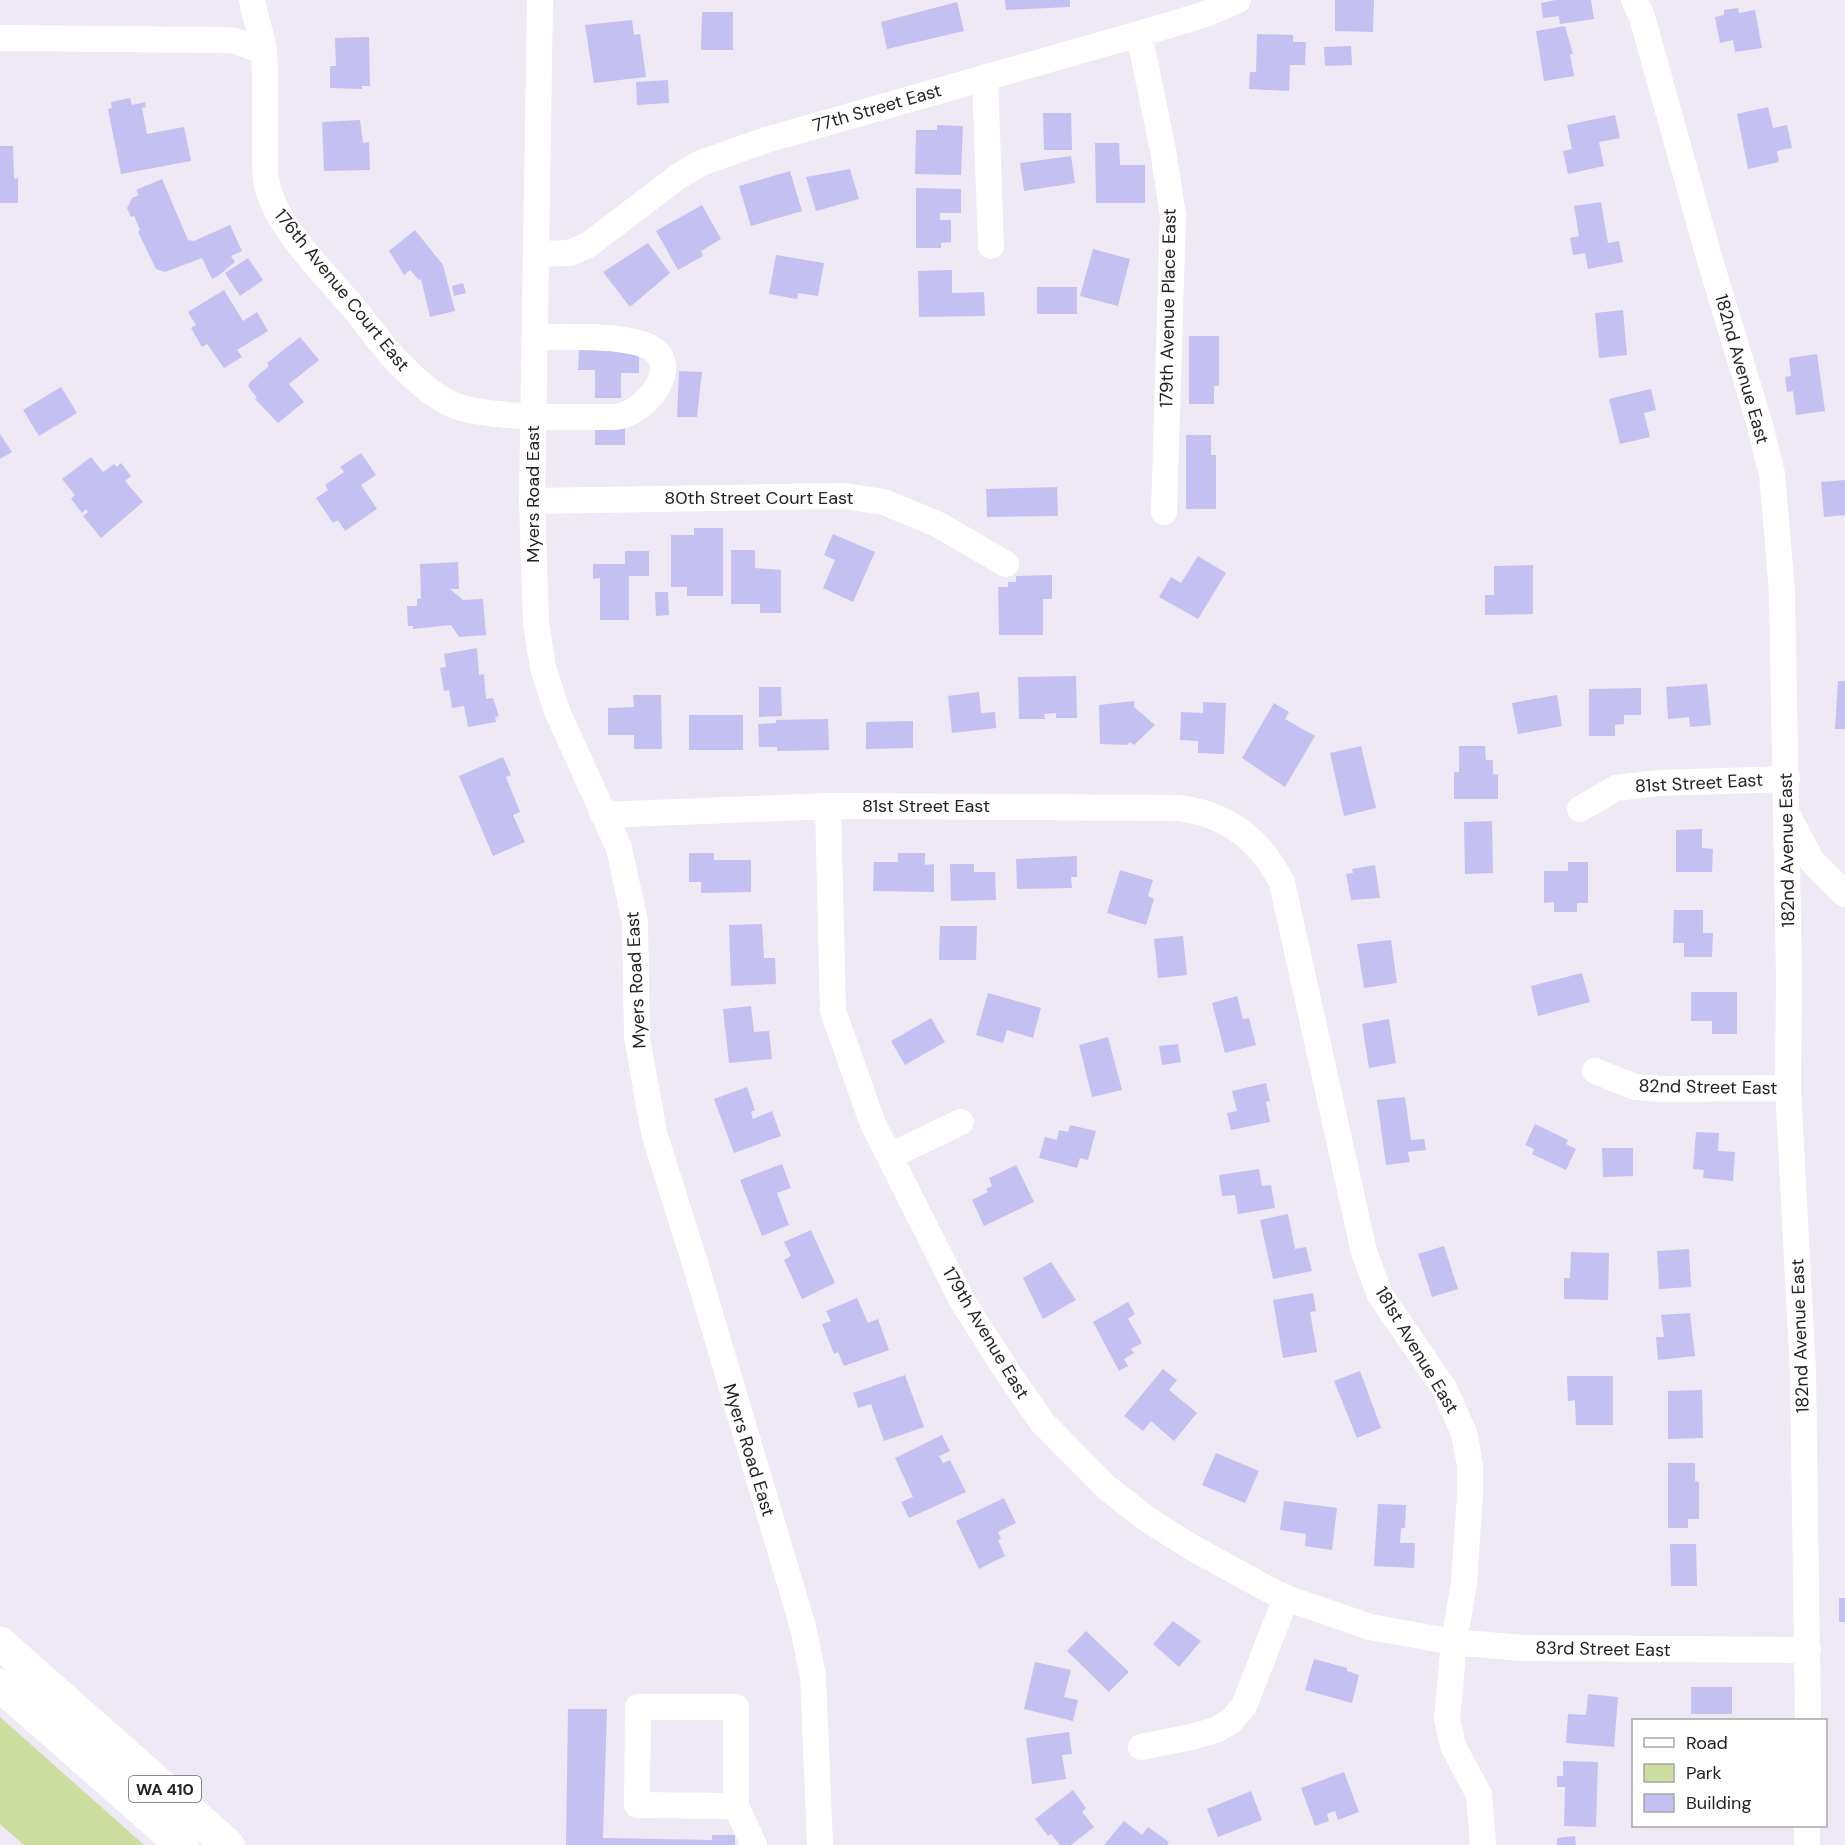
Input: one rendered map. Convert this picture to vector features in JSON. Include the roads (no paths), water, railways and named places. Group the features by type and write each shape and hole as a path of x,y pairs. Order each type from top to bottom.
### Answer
{"highway":[{"name":"WA 410","path":"0,1643 228,1845"},
{"name":"WA 410","path":"0,1685 182,1845"}],"street":[{"name":"176th Avenue Court East","path":"252,0 264,51 267,188 274,205 290,231 403,368 433,393 466,409 619,417 641,408 653,395 662,372 660,356 642,343 582,337 534,337"},
{"name":"Myers Road East","path":"540,0 532,414 536,622 543,668 557,711 619,849 631,895 634,922 636,1037 654,1133 803,1627 813,1676 820,1845"},
{"name":"77th Street East","path":"536,254 570,253 588,245 679,176 701,163 766,140 1206,14 1238,0"},
{"name":"182nd Avenue East","path":"1634,0 1642,17 1709,257 1760,422 1772,474 1782,591 1787,779 1788,1088 1803,1373 1808,1719"},
{"name":"179th Avenue Place East","path":"1139,34 1163,150 1173,215 1164,512"},
{"path":"0,38 223,40 235,41 264,51"},
{"path":"985,77 991,246"},
{"name":"80th Street Court East","path":"532,501 844,496 884,502 939,525 1006,564"},
{"name":"81st Street East","path":"1580,809 1616,788 1659,783 1787,779"},
{"name":"81st Street East","path":"603,815 828,806 1179,808 1210,815 1244,833"},
{"name":"179th Avenue East","path":"828,806 833,1011 873,1124 963,1302 1042,1422 1106,1487 1144,1517 1191,1547 1286,1598 1347,1621 1398,1633"},
{"path":"1787,815 1812,861 1845,894"},
{"name":"181st Avenue East","path":"1244,833 1267,857 1282,883 1354,1211 1364,1252 1376,1285 1392,1315 1444,1388 1464,1433 1470,1466 1470,1494 1464,1583 1454,1642 1447,1719 1453,1746 1479,1795 1483,1845"},
{"name":"82nd Street East","path":"1595,1071 1635,1087 1788,1088"},
{"path":"890,1156 961,1122"},
{"path":"1141,1747 1216,1730 1231,1720 1244,1706 1286,1598"},
{"name":"83rd Street East","path":"1398,1633 1454,1642 1522,1648 1808,1650"},
{"path":"736,1806 637,1805 638,1707 736,1707 736,1806 754,1845"},
{"path":"1807,1827 1807,1845"}]}
